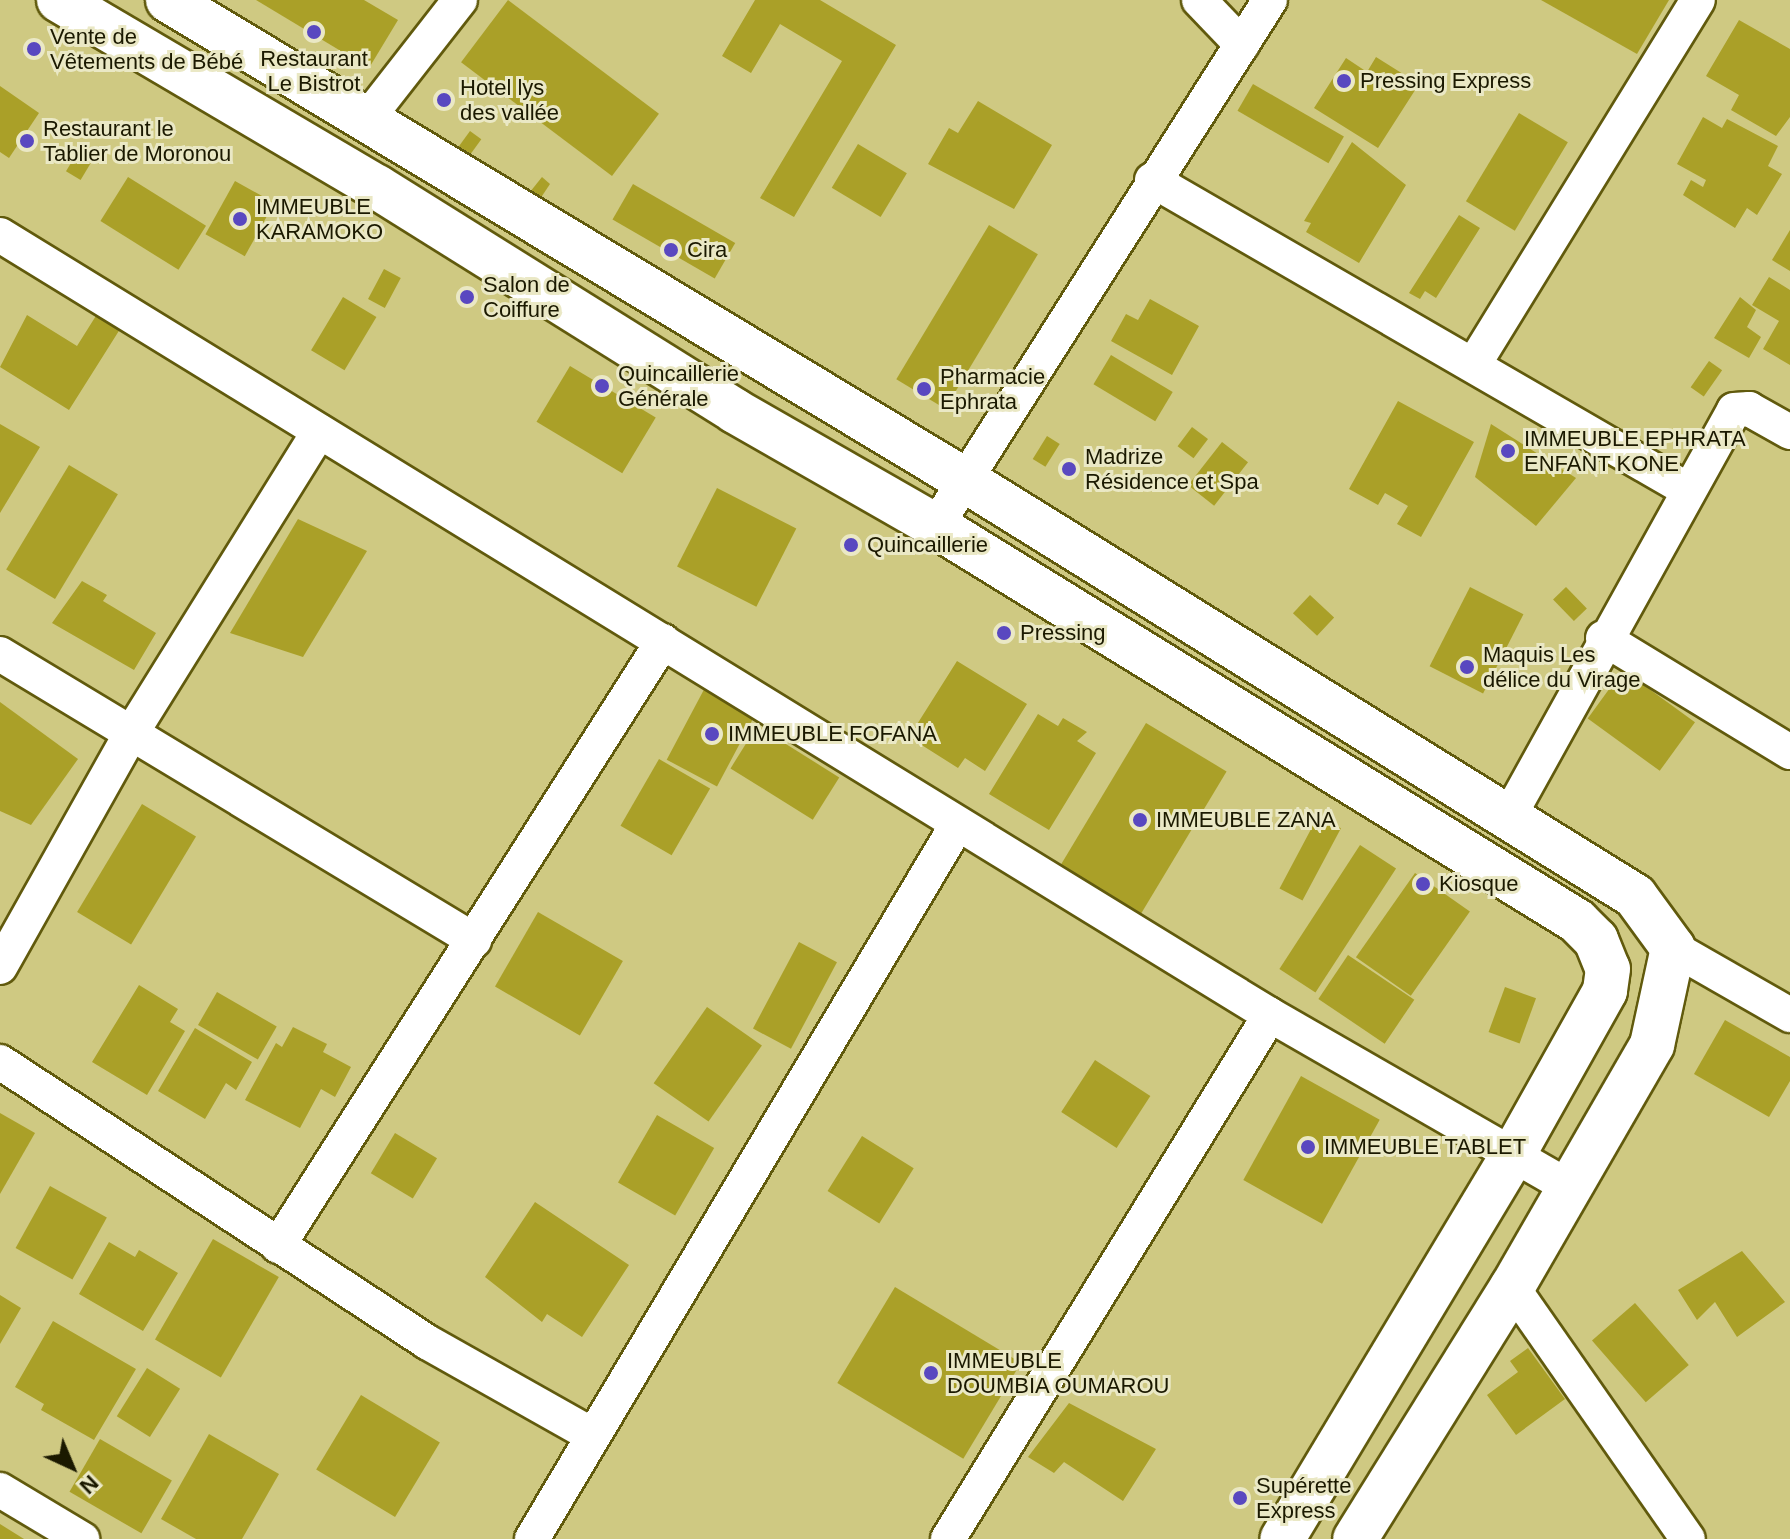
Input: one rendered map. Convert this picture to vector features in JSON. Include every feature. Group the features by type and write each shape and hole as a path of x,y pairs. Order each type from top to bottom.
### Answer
{"main road":[{"path":"59,0 377,187 735,411 936,526 1577,921 1596,940 1608,969 1605,991 1513,1155 1282,1539"},
{"path":"168,0 968,482 1635,896 1673,948 1652,1045 1566,1185 1512,1287 1355,1539"}],"street":[{"path":"367,119 460,0"},
{"path":"1199,0 1242,45"},
{"path":"936,526 968,482 1152,180 1270,0"},
{"path":"1474,364 1698,0"},
{"path":"1152,180 1688,490"},
{"path":"0,235 1270,1015 1566,1185"},
{"path":"1508,818 1603,638 1734,410 1749,409 1790,432"},
{"path":"0,967 132,732 319,431"},
{"path":"1603,638 1790,752"},
{"path":"278,1246 663,641"},
{"path":"0,654 474,940"},
{"path":"532,1539 957,825"},
{"path":"1673,948 1790,1015"},
{"path":"948,1539 1270,1015"},
{"path":"0,1062 39,1083 278,1246 427,1342 592,1435"},
{"path":"1512,1287 1688,1539"},
{"path":"0,1490 82,1539"}],"building":[{"path":"256,0 364,0 398,20 369,68"},
{"path":"508,0 659,114 612,176 461,62"},
{"path":"755,0 820,0 896,45 794,217 760,198 842,61 780,24 751,73 722,56"},
{"path":"1541,0 1669,0 1637,54"},
{"path":"1739,20 1790,49 1790,117 1776,136 1731,110 1739,95 1706,76"},
{"path":"1376,57 1419,84 1378,148 1314,108 1346,58 1367,72"},
{"path":"1253,84 1344,136 1328,163 1238,111"},
{"path":"0,86 39,113 9,158 0,152"},
{"path":"978,101 1052,145 1014,209 928,164 949,128 958,133"},
{"path":"1519,113 1568,142 1515,231 1466,201"},
{"path":"1703,117 1722,128 1727,119 1778,146 1768,166 1782,174 1757,215 1747,208 1735,228 1683,195 1691,180 1703,187 1706,180 1677,164"},
{"path":"470,131 481,139 469,156 458,148"},
{"path":"1352,142 1406,185 1359,263 1306,232 1311,223 1304,221"},
{"path":"83,143 98,152 81,180 66,171"},
{"path":"858,144 907,173 881,217 832,188"},
{"path":"128,177 206,226 178,270 100,221"},
{"path":"542,177 550,184 540,199 530,192"},
{"name":"IMMEUBLE KARAMOKO","path":"235,181 274,203 245,256 205,234"},
{"path":"633,184 735,243 715,279 612,220"},
{"path":"1459,215 1480,228 1436,298 1425,291 1420,299 1409,293"},
{"path":"989,225 1038,254 945,409 896,379"},
{"path":"1790,230 1790,271 1772,260"},
{"path":"384,269 401,278 385,308 368,299"},
{"path":"1769,277 1790,290 1790,365 1763,349 1779,321 1752,305"},
{"path":"343,297 376,317 344,370 311,350"},
{"path":"1740,297 1756,310 1747,327 1761,337 1749,358 1714,338"},
{"path":"1150,299 1199,326 1172,375 1111,341 1126,314 1138,320"},
{"path":"99,311 122,326 69,410 0,367 27,315 77,346"},
{"path":"1111,355 1173,392 1155,421 1093,384"},
{"path":"1709,361 1722,370 1704,396 1691,387"},
{"path":"570,366 656,418 622,473 537,422"},
{"path":"1398,401 1474,442 1421,537 1397,524 1408,506 1385,493 1378,505 1349,489"},
{"path":"0,424 40,447 0,513"},
{"name":"IMMEUBLE EPHRATA ENFANT KONE","path":"1491,424 1576,478 1536,526 1475,477"},
{"path":"1192,427 1208,439 1194,458 1178,446"},
{"path":"1047,436 1060,444 1045,467 1033,459"},
{"path":"1222,442 1248,462 1214,506 1188,485"},
{"path":"69,465 118,494 55,599 6,570"},
{"path":"717,488 796,528 756,607 677,566"},
{"path":"298,519 367,551 303,657 230,633"},
{"path":"82,581 107,595 103,601 156,633 134,670 52,623"},
{"path":"1470,587 1523,614 1483,694 1430,666"},
{"path":"1566,587 1587,609 1574,621 1553,600"},
{"path":"1310,595 1334,618 1317,636 1293,613"},
{"path":"957,661 1027,704 985,771 965,758 958,768 909,737"},
{"path":"1623,670 1695,722 1660,771 1588,719"},
{"name":"IMMEUBLE FOFANA","path":"708,682 758,709 717,786 667,760"},
{"path":"0,702 78,759 31,825 0,811"},
{"path":"1038,714 1058,726 1063,718 1087,732 1077,741 1096,753 1049,830 989,794"},
{"name":"IMMEUBLE ZANA","path":"1146,723 1227,771 1138,919 1057,870"},
{"path":"757,726 839,777 813,820 731,768"},
{"path":"659,759 710,788 672,855 620,826"},
{"path":"142,804 196,836 131,944 77,912"},
{"path":"1318,816 1341,828 1302,901 1280,888"},
{"path":"1360,845 1396,868 1315,993 1279,969"},
{"path":"1415,873 1470,911 1411,996 1356,957"},
{"path":"538,912 623,961 580,1035 495,986"},
{"path":"799,942 837,962 791,1049 753,1029"},
{"path":"1348,955 1414,1000 1385,1044 1318,999"},
{"path":"139,985 178,1009 170,1022 185,1031 147,1095 92,1062"},
{"path":"1505,987 1536,998 1520,1043 1489,1032"},
{"path":"217,992 277,1026 258,1059 198,1025"},
{"path":"707,1007 762,1045 709,1122 654,1083"},
{"path":"1725,1020 1790,1057 1790,1081 1769,1117 1694,1074"},
{"path":"293,1027 327,1044 323,1052 351,1067 335,1097 321,1089 300,1128 245,1100 276,1043 282,1047"},
{"path":"195,1028 252,1062 236,1090 226,1083 205,1119 158,1091"},
{"path":"1095,1060 1150,1096 1117,1148 1061,1112"},
{"name":"IMMEUBLE TABLET","path":"1301,1076 1380,1120 1322,1224 1243,1180"},
{"path":"0,1113 35,1133 0,1194"},
{"path":"657,1115 714,1148 675,1216 618,1183"},
{"path":"395,1133 437,1158 413,1199 371,1173"},
{"path":"862,1136 914,1168 879,1223 828,1191"},
{"path":"50,1186 107,1218 72,1280 16,1248"},
{"path":"535,1202 629,1265 582,1337 547,1314 542,1322 485,1277"},
{"path":"213,1239 279,1277 221,1377 155,1339"},
{"path":"109,1242 135,1257 139,1250 178,1273 143,1331 79,1294"},
{"path":"1742,1251 1785,1302 1737,1337 1715,1302 1697,1320 1678,1290"},
{"name":"IMMEUBLE DOUMBIA OUMAROU","path":"895,1287 1021,1363 963,1459 837,1383"},
{"path":"0,1295 21,1308 0,1344"},
{"path":"1635,1303 1689,1365 1646,1402 1592,1340"},
{"path":"53,1321 136,1369 94,1440 41,1410 44,1404 15,1387"},
{"path":"1528,1348 1565,1399 1516,1435 1487,1395 1518,1372 1510,1361"},
{"path":"147,1368 180,1389 150,1437 117,1416"},
{"path":"361,1395 440,1442 395,1517 316,1470"},
{"path":"1069,1403 1156,1449 1123,1501 1064,1462 1054,1473 1028,1457"},
{"path":"209,1434 279,1474 242,1539 196,1539 161,1519"},
{"path":"100,1439 172,1480 141,1533 70,1492"},
{"path":"0,1524 24,1539 0,1539"}],"place":[{"name":"Restaurant Le Bistrot","path":"314,32"},
{"name":"Vente de Vêtements de Bébé","path":"34,49"},
{"name":"Pressing Express","path":"1344,81"},
{"name":"Hotel lys des vallée","path":"444,100"},
{"name":"Restaurant le Tablier de Moronou","path":"27,141"},
{"name":"IMMEUBLE KARAMOKO","path":"240,219"},
{"name":"Cira","path":"671,250"},
{"name":"Salon de Coiffure","path":"467,297"},
{"name":"Quincaillerie Générale","path":"602,386"},
{"name":"Pharmacie Ephrata","path":"924,389"},
{"name":"IMMEUBLE EPHRATA ENFANT KONE","path":"1508,451"},
{"name":"Madrize Résidence et Spa","path":"1069,469"},
{"name":"Quincaillerie","path":"851,545"},
{"name":"Pressing","path":"1004,633"},
{"name":"Maquis Les délice du Virage","path":"1467,667"},
{"name":"IMMEUBLE FOFANA","path":"712,734"},
{"name":"IMMEUBLE ZANA","path":"1140,820"},
{"name":"Kiosque","path":"1423,884"},
{"name":"IMMEUBLE TABLET","path":"1308,1147"},
{"name":"IMMEUBLE DOUMBIA OUMAROU","path":"931,1373"},
{"name":"Supérette Express","path":"1240,1498"}]}
